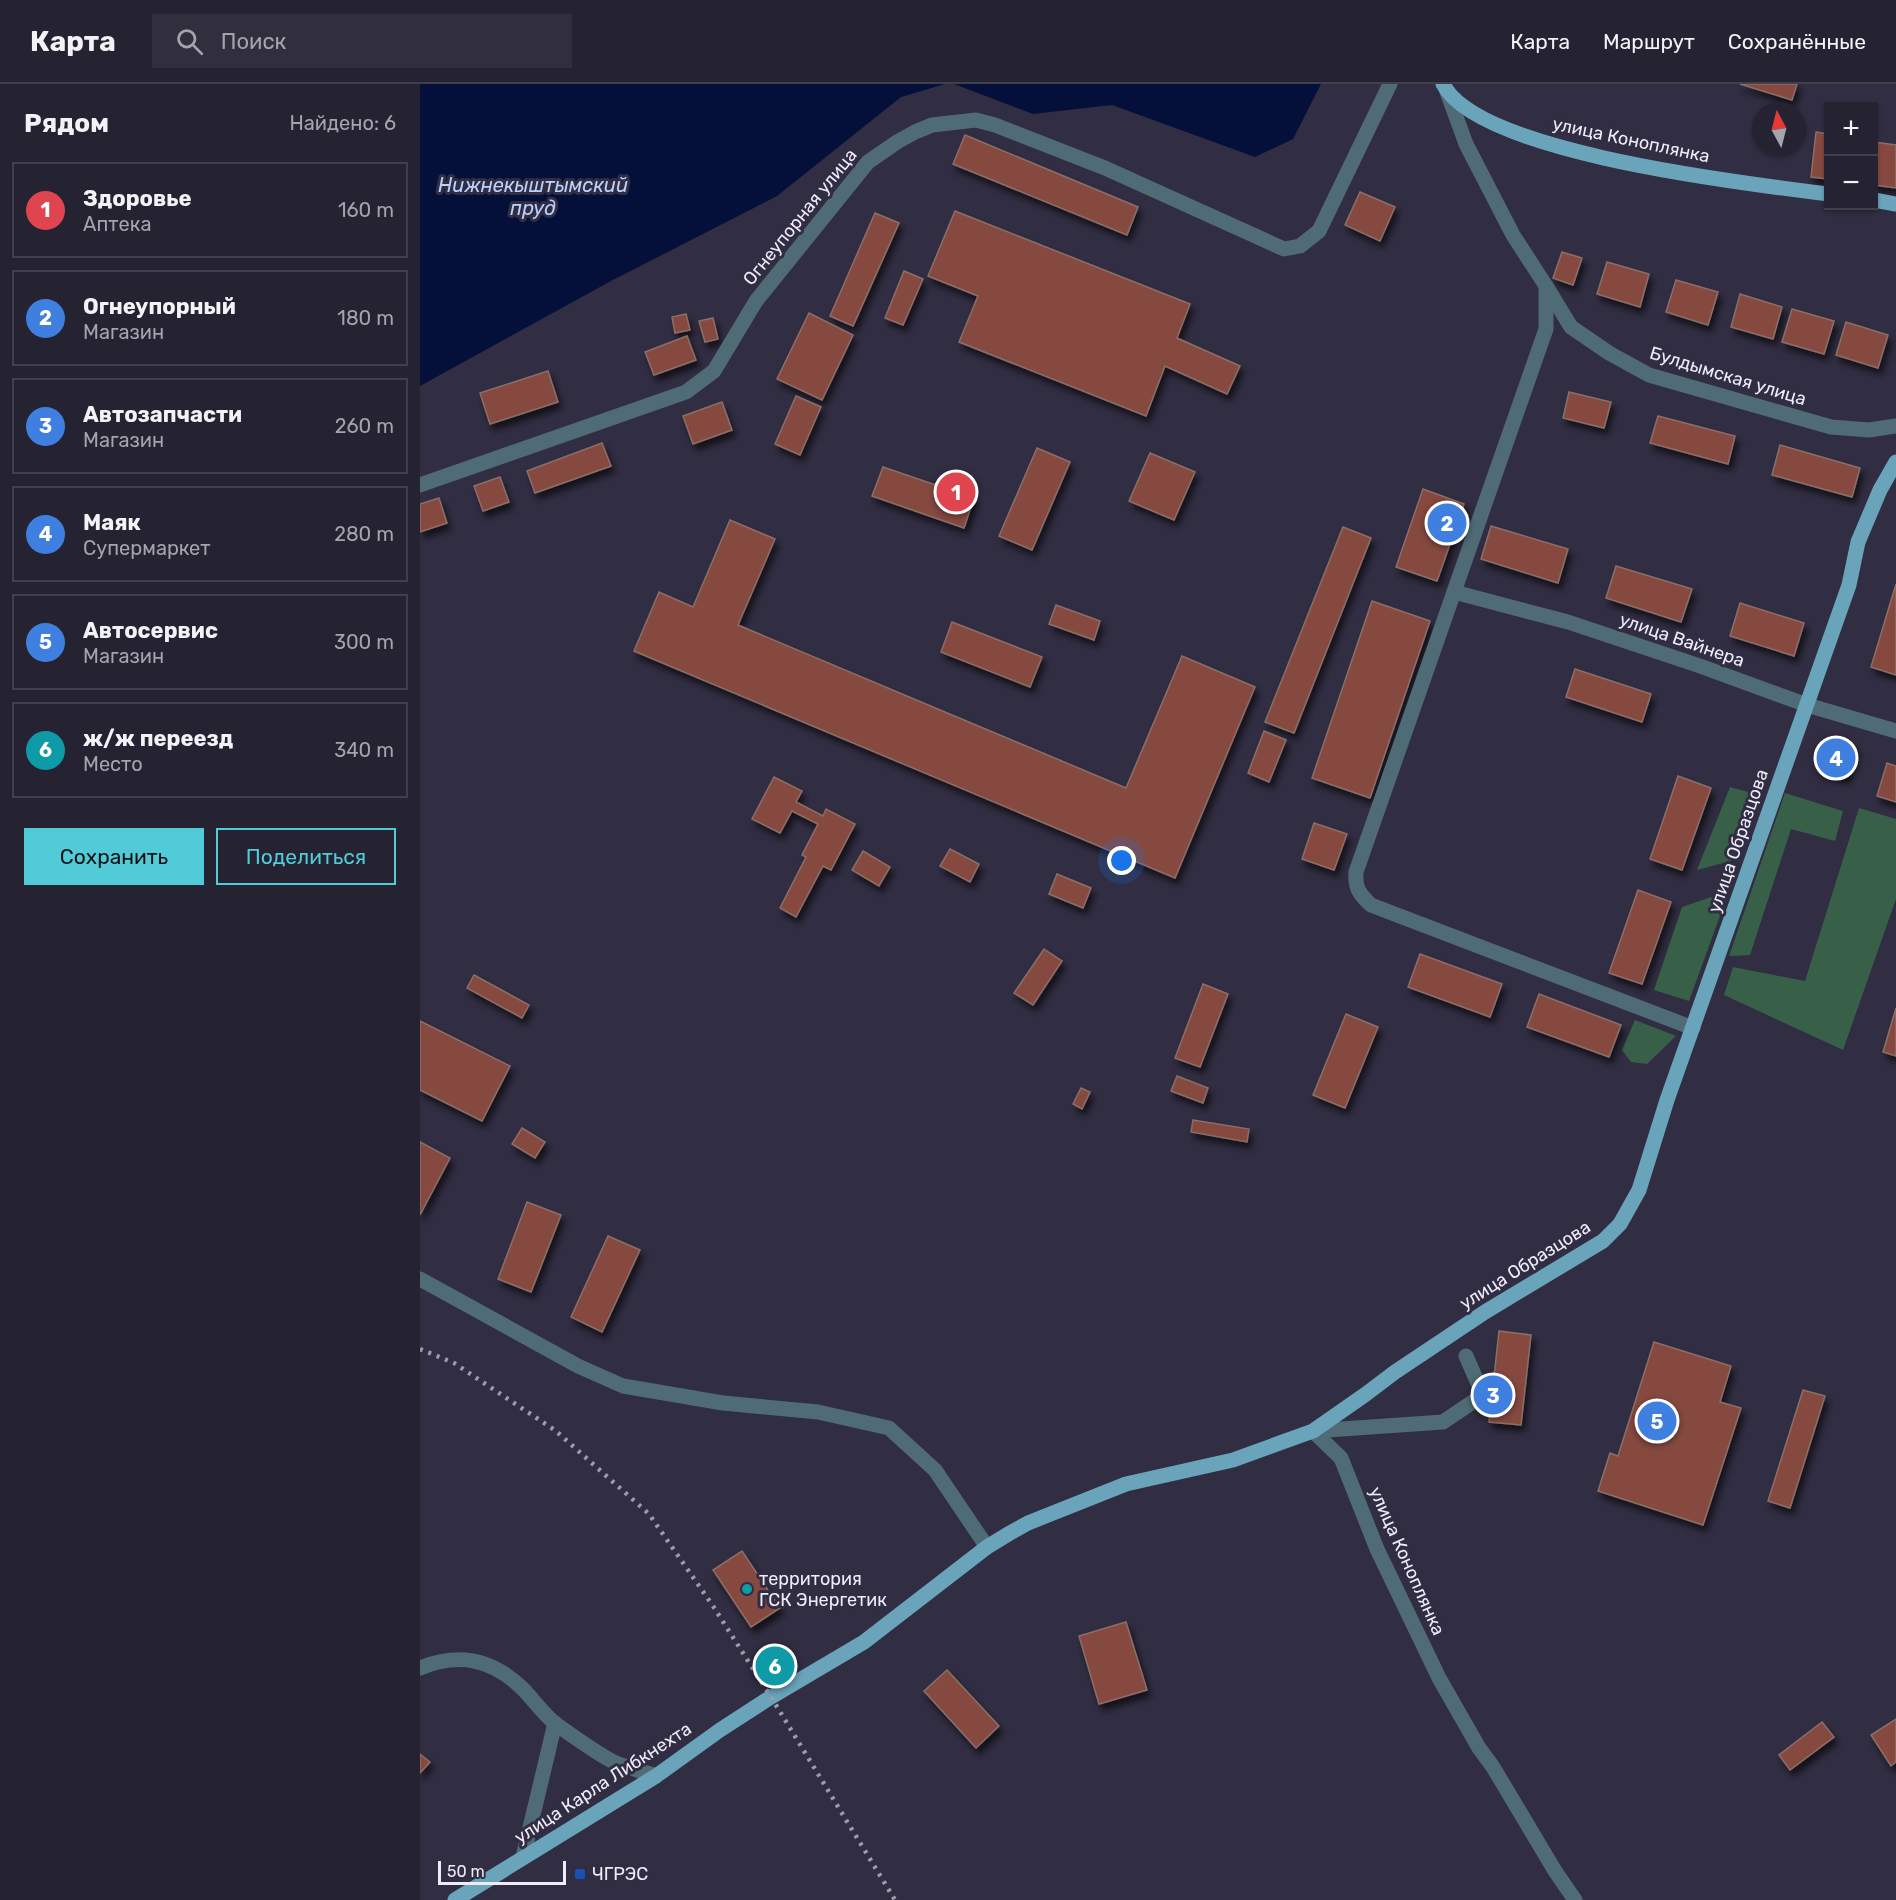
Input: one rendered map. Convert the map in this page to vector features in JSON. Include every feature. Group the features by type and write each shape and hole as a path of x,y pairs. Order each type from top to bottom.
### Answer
{"main road":[{"name":"улица Коноплянка","path":"1445,88 1460,105 1508,130 1583,152 1662,171 1824,193"},
{"path":"1878,202 1896,204"},
{"name":"улица Образцова","path":"771,1697 864,1642 987,1547 1028,1523 1126,1484 1233,1461 1313,1431 1395,1372 1485,1312 1603,1241 1620,1224 1639,1190 1667,1100 1849,585 1858,542 1880,490 1896,462"},
{"name":"улица Карла Либкнехта","path":"455,1900 656,1776 771,1697"}],"street":[{"name":"Огнеупорная улица","path":"420,485 686,392 714,371 756,301 868,162 915,132 932,125 976,120 995,125 1105,168 1284,249 1300,246 1319,231 1390,84"},
{"name":"Булдымская улица","path":"1445,88 1466,144 1513,235 1571,327 1609,353 1649,375 1831,427 1869,430 1896,426"},
{"path":"1546,286 1546,329 1356,872 1355,886 1361,896 1371,905 1693,1028"},
{"name":"улица Вайнера","path":"1454,592 1568,622 1700,666 1806,705 1896,731"},
{"path":"420,1279 578,1366 623,1386 723,1403 818,1412 889,1428 935,1470 987,1547"},
{"path":"1313,1431 1443,1422 1483,1395 1466,1356"},
{"name":"улица Коноплянка","path":"1313,1431 1341,1458 1377,1549 1439,1678 1479,1748 1575,1900"},
{"path":"420,1668 429,1664 460,1659 480,1661 498,1668 520,1686 555,1723 614,1762 656,1776"},
{"path":"523,1857 555,1723"}],"green space":[{"path":"1730,787 1759,795 1735,860 1697,870"},
{"path":"1785,793 1843,811 1835,841 1791,829 1750,955 1729,956"},
{"path":"1859,808 1896,819 1896,899 1843,1050 1724,995 1733,967 1805,981"},
{"path":"1729,891 1689,1001 1654,990 1682,907"},
{"path":"1635,1020 1676,1036 1647,1064 1631,1062 1622,1050"}],"water":[{"name":"Нижнекыштымский пруд","path":"420,84 945,84 901,97 777,196 611,281 420,386"},
{"path":"954,84 1321,84 1293,139 1255,157 1112,105 1033,114"}],"building":[{"path":"1740,84 1797,84 1792,100"},
{"path":"1816,132 1824,133 1824,179 1811,177"},
{"path":"965,135 1138,207 1127,235 953,164"},
{"path":"1878,143 1896,145 1896,188 1878,186"},
{"path":"1360,192 1395,207 1380,241 1345,225"},
{"path":"955,211 1190,304 1177,338 1240,366 1227,394 1165,366 1146,416 959,342 978,296 928,276"},
{"path":"875,213 899,223 853,326 830,316"},
{"path":"1562,252 1582,258 1573,285 1553,278"},
{"path":"1607,262 1649,274 1640,307 1597,294"},
{"path":"904,271 923,279 903,325 885,318"},
{"path":"1676,280 1718,292 1708,325 1666,312"},
{"path":"1740,294 1782,307 1773,339 1731,327"},
{"path":"1792,309 1834,321 1824,354 1782,342"},
{"path":"809,313 853,335 822,400 777,379"},
{"path":"686,314 690,330 675,333 672,317"},
{"path":"713,318 718,339 705,342 699,321"},
{"path":"1846,322 1888,335 1878,368 1836,355"},
{"path":"687,336 696,360 654,375 645,352"},
{"path":"548,371 558,402 490,424 480,393"},
{"path":"1569,392 1611,402 1604,428 1563,418"},
{"path":"796,396 821,407 800,455 775,444"},
{"path":"722,402 732,430 693,444 683,416"},
{"path":"1658,416 1735,436 1728,464 1650,443"},
{"path":"602,443 611,466 535,493 527,471"},
{"path":"1780,445 1860,468 1852,497 1772,475"},
{"path":"1037,448 1070,462 1032,550 999,536"},
{"path":"1150,453 1195,472 1174,520 1129,501"},
{"path":"883,467 974,498 964,528 872,496"},
{"path":"500,477 509,502 483,511 474,486"},
{"path":"1423,489 1464,504 1437,581 1396,567"},
{"path":"439,498 447,523 420,532 420,504"},
{"path":"730,520 775,539 738,625 1126,788 1182,656 1255,687 1175,878 634,651 659,592 693,607"},
{"path":"1491,526 1568,549 1558,583 1481,559"},
{"path":"1343,527 1371,538 1294,733 1265,722"},
{"path":"1616,566 1692,589 1681,622 1606,598"},
{"path":"1896,584 1896,675 1871,667"},
{"path":"1372,601 1430,621 1370,798 1312,778"},
{"path":"1740,603 1804,623 1794,656 1730,636"},
{"path":"1056,605 1100,621 1094,640 1049,624"},
{"path":"952,622 1042,657 1030,687 941,652"},
{"path":"1575,669 1651,694 1642,722 1566,697"},
{"path":"1264,731 1286,740 1269,782 1248,773"},
{"path":"1831,740 1855,747 1846,777 1822,769"},
{"path":"1887,763 1896,766 1896,802 1877,796"},
{"path":"1678,776 1711,788 1682,870 1650,859"},
{"path":"774,777 802,791 796,802 823,816 826,809 855,824 831,870 823,866 796,917 780,908 806,857 802,855 818,824 792,811 780,833 752,819"},
{"path":"1314,823 1347,834 1334,870 1302,859"},
{"path":"950,849 979,864 970,882 940,866"},
{"path":"863,851 890,867 879,886 852,870"},
{"path":"1057,874 1091,888 1083,908 1049,894"},
{"path":"1638,890 1671,902 1642,984 1609,973"},
{"path":"1044,949 1062,961 1033,1005 1014,993"},
{"path":"1420,954 1502,984 1490,1017 1408,987"},
{"path":"474,975 529,1005 522,1018 467,988"},
{"path":"1203,984 1228,994 1200,1067 1175,1058"},
{"path":"1539,994 1621,1025 1609,1057 1527,1027"},
{"path":"1896,1008 1896,1056 1883,1052"},
{"path":"1346,1014 1378,1027 1345,1108 1313,1095"},
{"path":"420,1021 510,1066 482,1121 420,1090"},
{"path":"1177,1076 1208,1088 1203,1103 1171,1091"},
{"path":"1081,1088 1090,1092 1082,1109 1073,1104"},
{"path":"1193,1120 1249,1129 1247,1142 1191,1132"},
{"path":"522,1128 545,1142 535,1158 512,1144"},
{"path":"420,1142 450,1158 420,1215"},
{"path":"527,1202 561,1215 531,1292 498,1279"},
{"path":"608,1236 640,1250 602,1332 571,1317"},
{"path":"1499,1331 1531,1335 1521,1425 1489,1422"},
{"path":"1654,1342 1731,1366 1720,1402 1741,1408 1703,1525 1598,1491 1610,1453 1618,1456"},
{"path":"1803,1390 1825,1396 1790,1508 1768,1501"},
{"name":"территория ГСК Энергетик","path":"742,1551 780,1608 751,1627 713,1570"},
{"path":"1126,1622 1147,1690 1099,1704 1079,1636"},
{"path":"776,1654 786,1669 773,1677 764,1663"},
{"path":"947,1670 999,1726 976,1748 924,1691"},
{"path":"1896,1719 1896,1762 1891,1766 1871,1735"},
{"path":"1822,1722 1834,1737 1790,1770 1779,1755"},
{"path":"420,1754 430,1762 420,1773"}],"railway":[{"path":"420,1349 454,1363 556,1431 649,1514 713,1606 771,1697 895,1900"}],"place":[{"name":"Здоровье","path":"956,492"},
{"name":"Огнеупорный","path":"1447,523"},
{"name":"Маяк","path":"1836,758"},
{"name":"Автозапчасти","path":"1493,1395"},
{"name":"Автосервис","path":"1657,1421"},
{"name":"территория ГСК Энергетик","path":"747,1589"},
{"name":"ж/ж переезд","path":"775,1666"},
{"name":"ЧГРЭС","path":"580,1874"}]}
